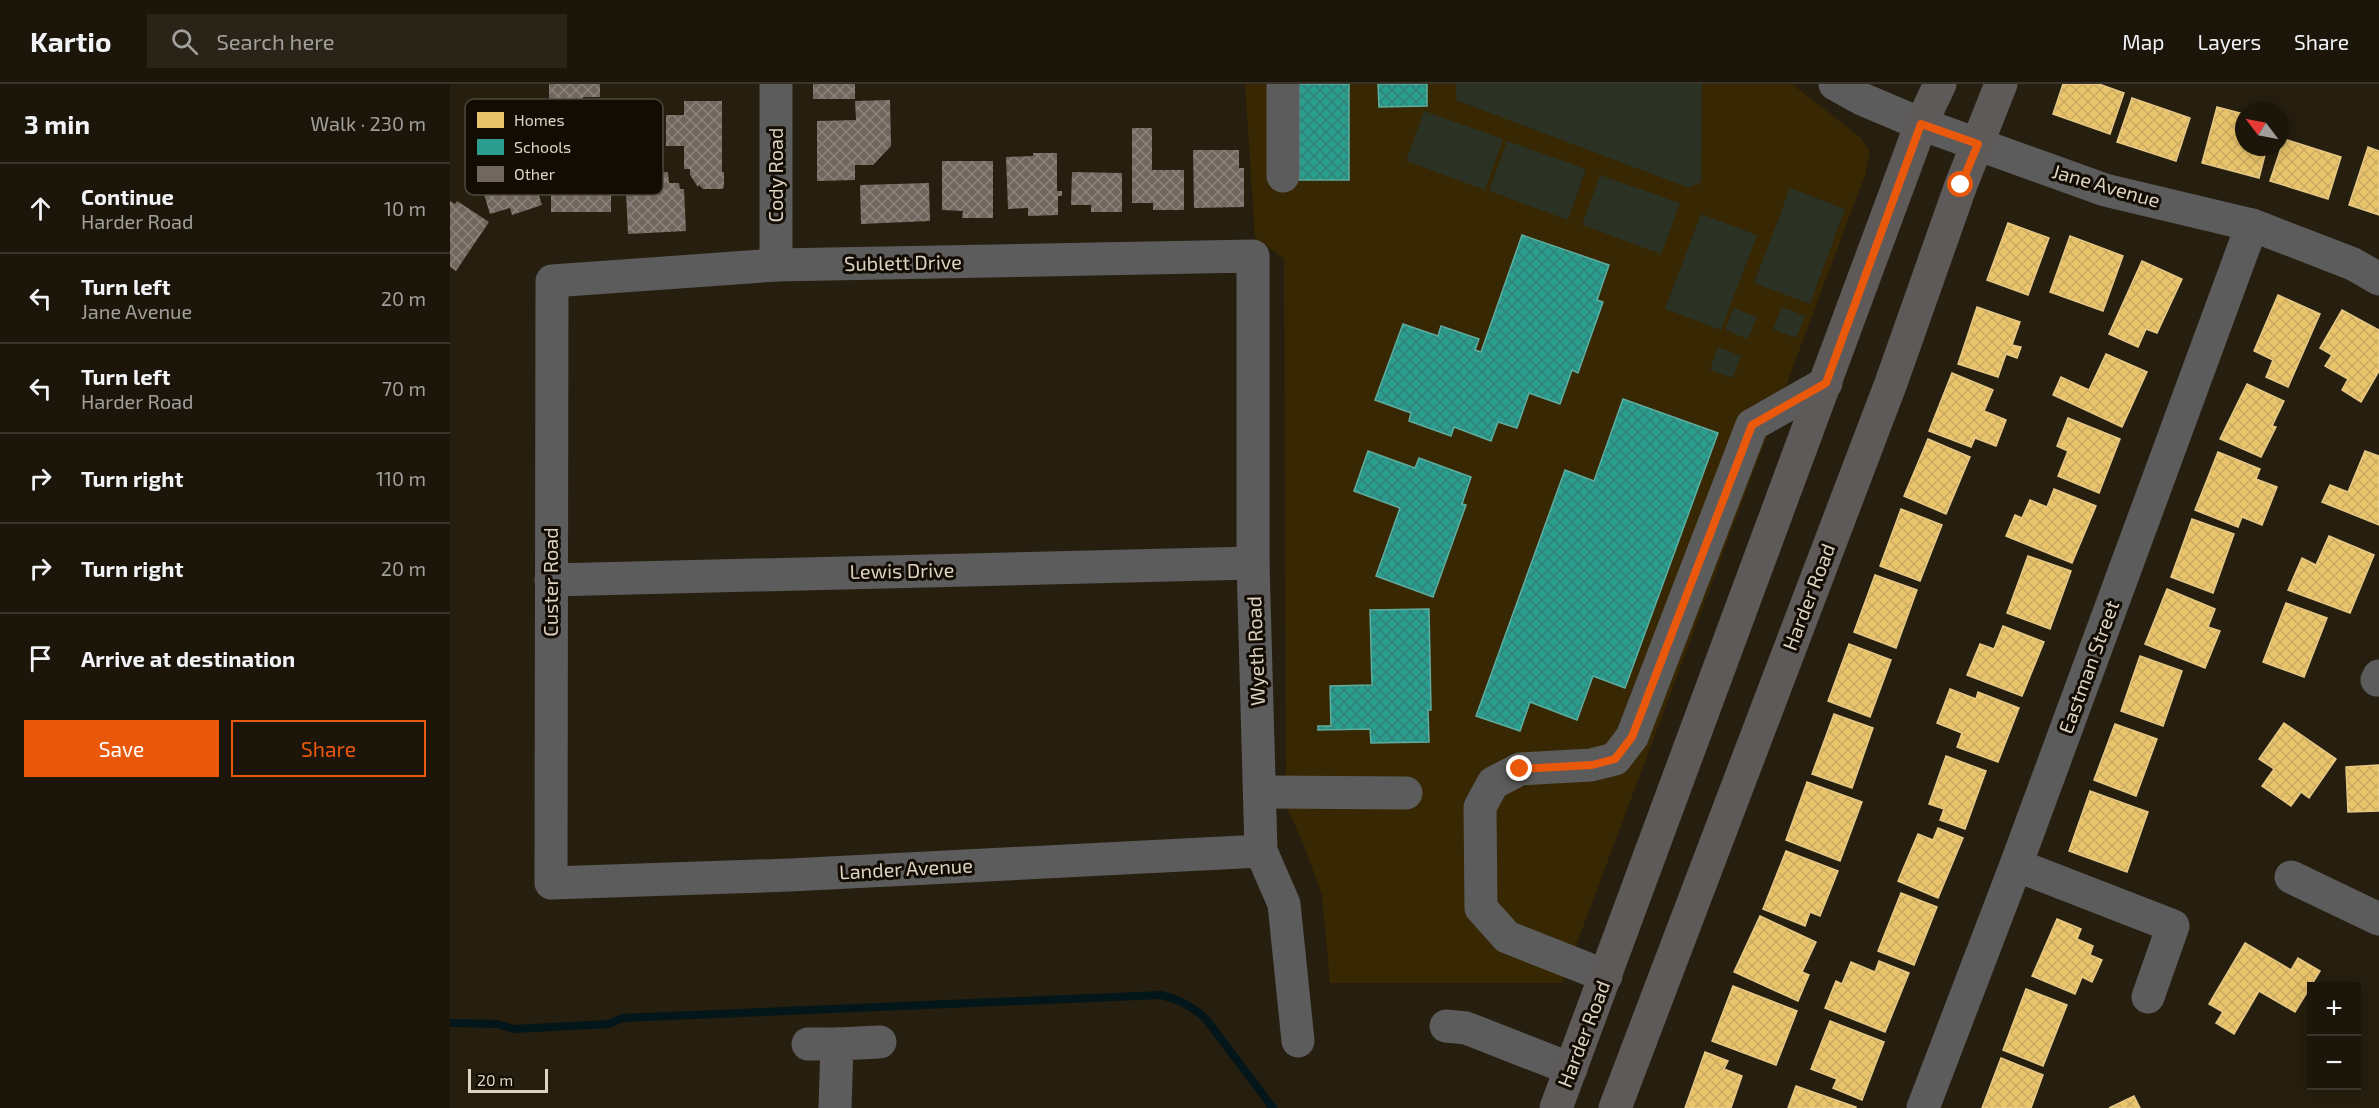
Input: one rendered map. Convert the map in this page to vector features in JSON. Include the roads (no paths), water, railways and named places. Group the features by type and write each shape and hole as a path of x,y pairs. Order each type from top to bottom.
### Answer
{"main road":[{"name":"Harder Road","path":"1556,1108 1921,124 1940,84"},
{"name":"Harder Road","path":"1615,1108 1891,382 1961,185 2001,84"}],"street":[{"name":"Cody Road","path":"776,84 776,265"},
{"path":"1283,84 1283,176"},
{"name":"Jane Avenue","path":"1835,84 1862,99 1921,124 2105,190 2252,225 2353,264 2379,279"},
{"name":"Eastman Street","path":"1923,1108 2016,865 2252,225"},
{"name":"Sublett Drive","path":"552,281 776,265 1253,256"},
{"name":"Wyeth Road","path":"1253,256 1253,563 1261,851 1284,904 1298,1041"},
{"name":"Custer Road","path":"550,883 552,281"},
{"path":"1606,976 1508,937 1481,908 1480,807 1493,783 1520,769 1592,765 1615,759 1621,752 1632,737 1752,425 1826,383"},
{"name":"Lewis Drive","path":"551,580 1253,563"},
{"path":"1260,792 1406,793"},
{"name":"Lander Avenue","path":"550,883 789,875 1261,851"},
{"path":"2016,865 2173,926 2148,997"},
{"path":"2291,877 2379,919"},
{"path":"1446,1026 1466,1029 1571,1069"},
{"path":"835,1108 822,1044 880,1042"}],"waterway":[{"path":"450,1023 497,1024 514,1029 609,1024 622,1018 1161,995 1185,1004 1206,1019 1273,1108"}]}
